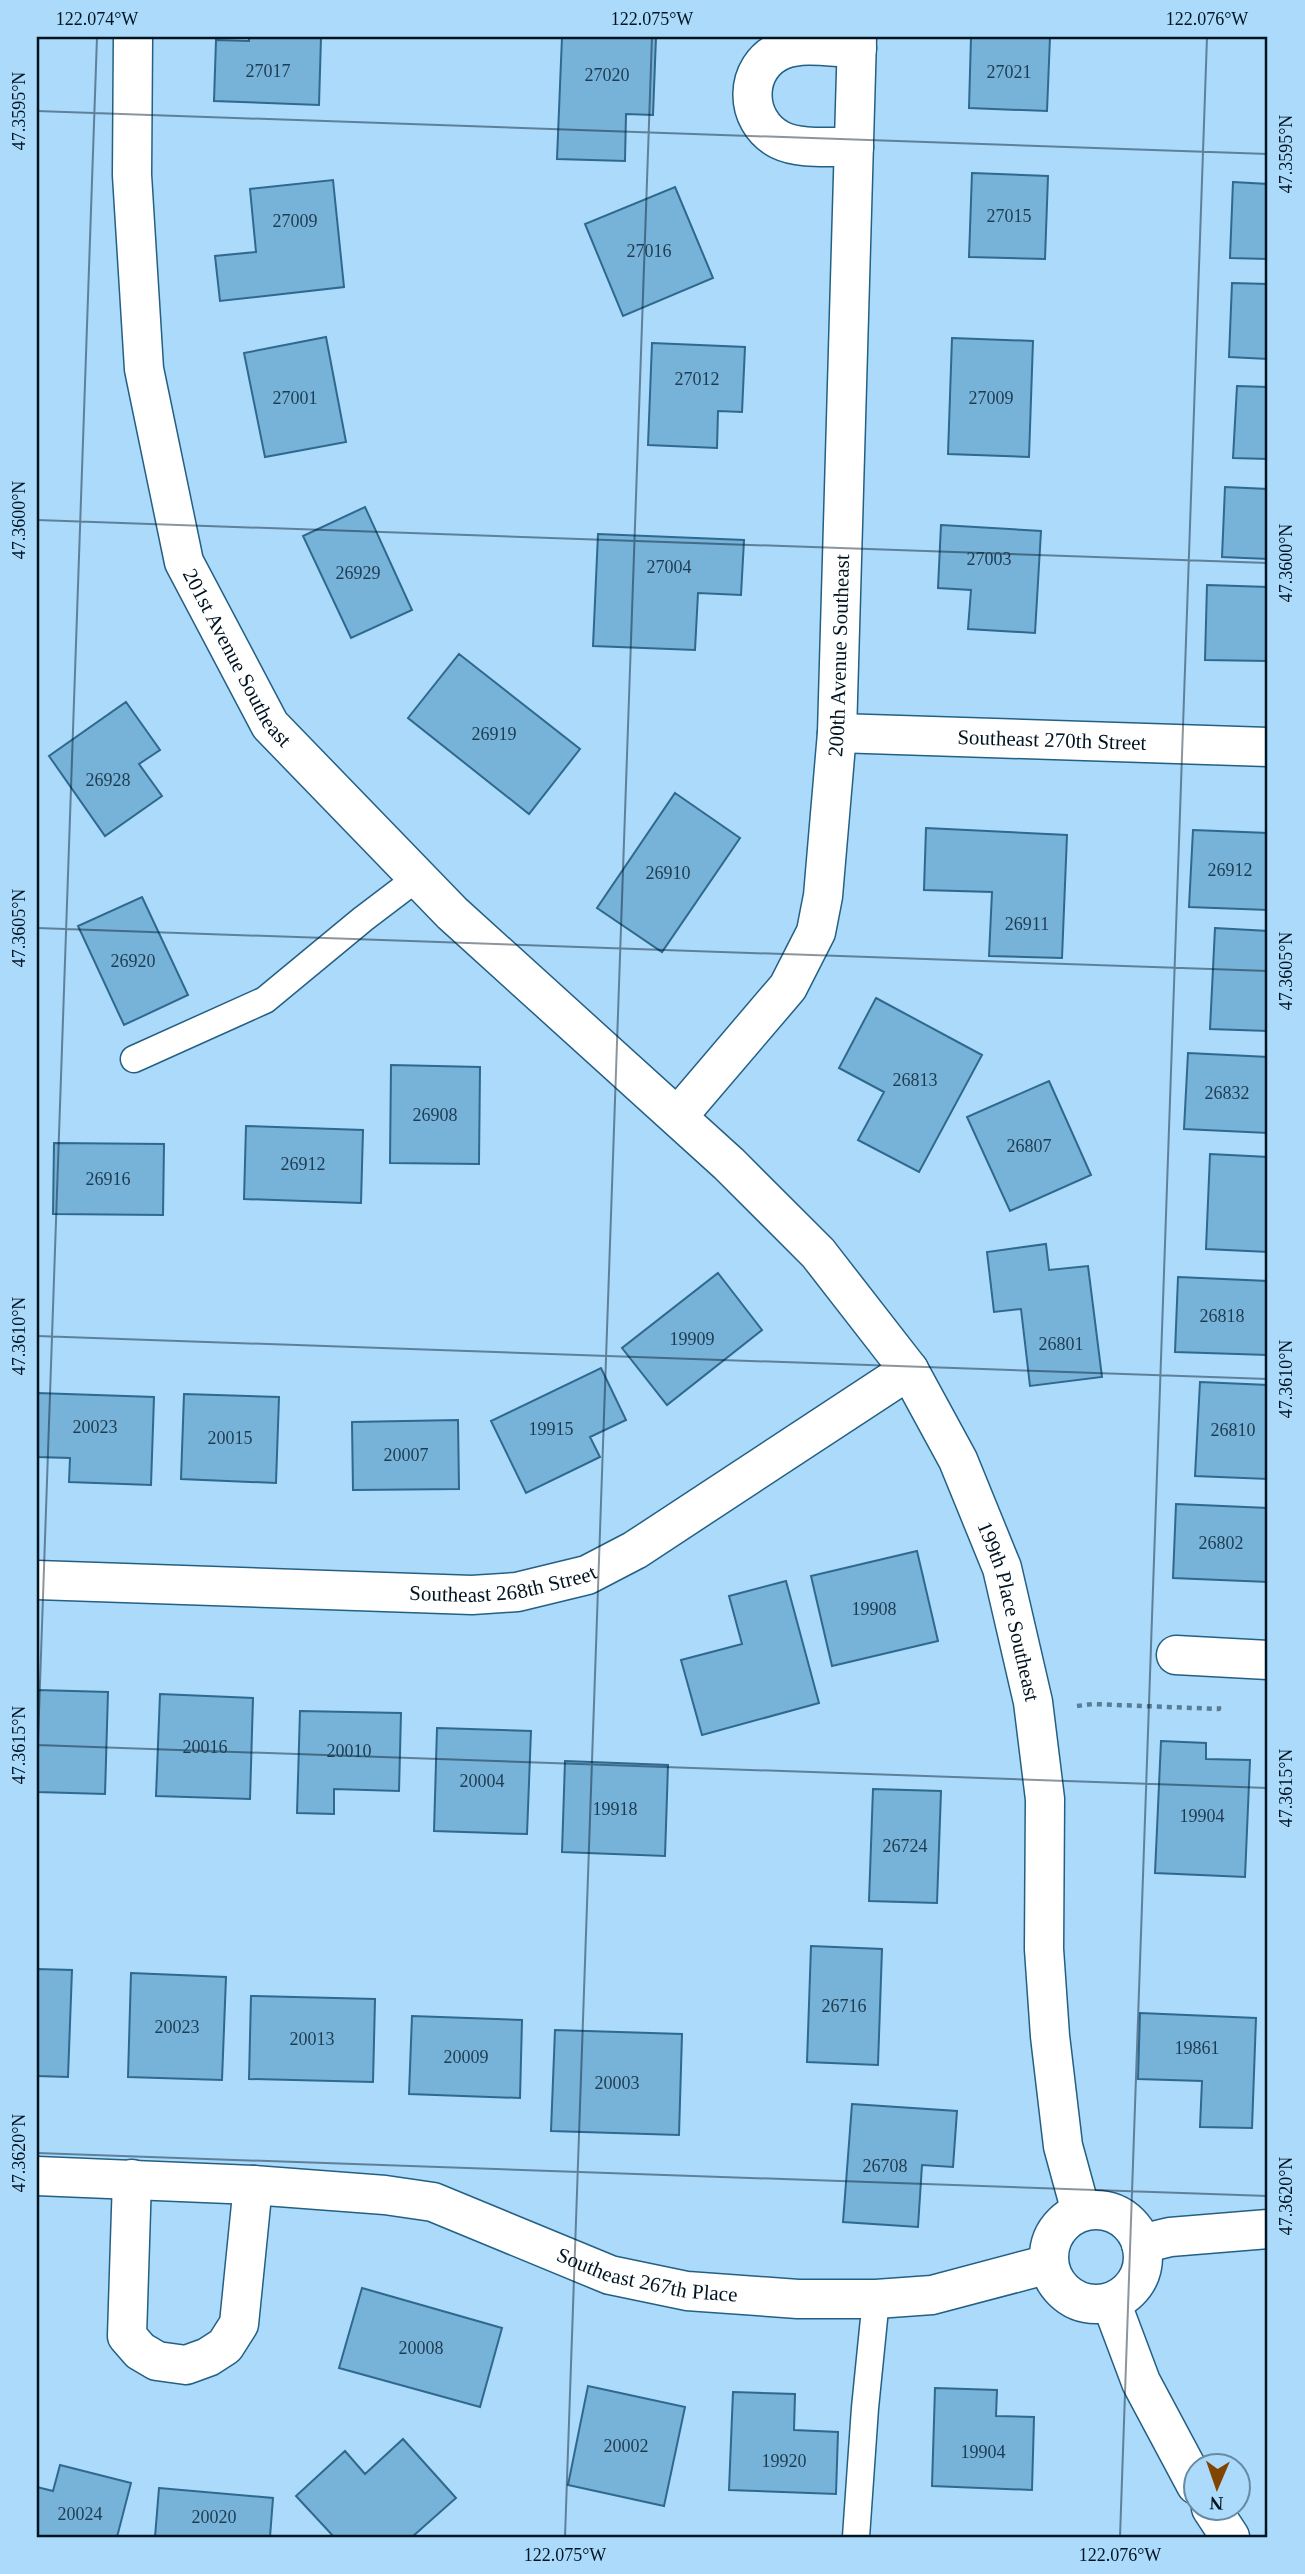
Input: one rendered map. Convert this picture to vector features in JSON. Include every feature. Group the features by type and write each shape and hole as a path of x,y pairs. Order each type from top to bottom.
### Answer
{"street":[{"name":"201st Avenue Southeast","path":"133,37 132,175 144,369 184,562 270,725 452,913 678,1116"},
{"name":"200th Avenue Southeast","path":"678,1116 788,987 816,932 823,896 836,733 854,147 857,43 783,50 766,60 755,76 751,95 755,114 765,129 781,141 799,145 854,147"},
{"name":"Southeast 270th Street","path":"836,733 1268,747"},
{"name":"199th Place Southeast","path":"678,1116 818,1252 909,1370 958,1460 1002,1568 1034,1712 1045,1800 1044,1949 1050,2036 1063,2146 1081,2212"},
{"name":"Southeast 268th Street","path":"37,1580 472,1595 517,1592 576,1578 635,1550 909,1370"},
{"path":"1176,1655 1268,1660"},
{"name":"Southeast 267th Place","path":"37,2176 253,2185 385,2195 433,2202 610,2275 687,2291 798,2299 876,2299 932,2295 1049,2264"},
{"path":"132,2179 127,2336 140,2351 157,2361 186,2365 208,2357 225,2346 239,2324 253,2185"},
{"path":"1099,2210 1117,2214 1132,2225 1141,2244 1143,2260 1138,2278 1127,2293 1111,2302 1092,2304 1074,2300 1060,2288 1050,2272 1048,2254 1053,2236 1065,2221 1081,2212 1099,2210"},
{"path":"1141,2244 1170,2238 1268,2229"},
{"path":"1111,2302 1141,2382 1182,2459"},
{"path":"1220,2522 1230,2537"}],"lane":[{"path":"134,1059 265,1000 363,919 418,878"},
{"path":"856,2537 876,2299"}],"path":[{"path":"1034,1712 1093,1704 1219,1709 1221,1658"}],"building":[{"path":"249,37 321,37 319,105 214,101 216,40 249,41"},
{"path":"562,37 656,37 653,115 626,114 625,161 557,159"},
{"path":"971,37 1050,37 1047,111 969,108"},
{"path":"972,173 1048,176 1045,259 969,257"},
{"path":"333,180 344,287 220,301 215,256 256,252 250,189"},
{"path":"1233,182 1268,184 1268,259 1230,258"},
{"path":"675,187 713,278 623,316 585,224"},
{"path":"1232,283 1268,284 1268,359 1229,357"},
{"path":"326,337 346,442 265,457 244,353"},
{"path":"952,338 1033,341 1029,457 948,454"},
{"path":"652,343 745,347 742,412 718,411 717,448 648,445"},
{"path":"1237,386 1268,387 1268,459 1233,458"},
{"path":"1225,487 1268,489 1268,559 1222,557"},
{"path":"365,507 412,610 351,638 303,536"},
{"path":"941,525 1041,531 1035,633 968,629 971,590 938,588"},
{"path":"598,534 744,540 741,595 698,593 695,650 593,646"},
{"path":"1207,585 1268,587 1268,661 1205,660"},
{"path":"459,654 580,749 529,814 408,718"},
{"path":"126,702 160,750 139,764 162,796 105,836 49,756"},
{"path":"675,793 740,838 662,952 597,908"},
{"path":"926,828 1067,835 1062,958 989,956 992,892 924,890"},
{"path":"1193,830 1268,833 1268,910 1189,907"},
{"path":"142,897 188,995 124,1025 78,926"},
{"path":"1215,928 1268,931 1268,1031 1210,1029"},
{"path":"876,998 982,1055 919,1172 858,1140 884,1092 839,1068"},
{"path":"1188,1053 1268,1057 1268,1133 1184,1129"},
{"path":"391,1065 480,1067 479,1164 390,1163"},
{"path":"1049,1081 1091,1175 1010,1211 967,1117"},
{"path":"246,1126 363,1130 361,1203 244,1199"},
{"path":"54,1143 164,1144 163,1215 53,1214"},
{"path":"1210,1154 1268,1157 1268,1252 1206,1249"},
{"path":"1046,1244 1049,1270 1088,1266 1102,1377 1030,1386 1021,1309 994,1312 987,1252"},
{"path":"718,1273 762,1330 667,1405 622,1348"},
{"path":"1178,1277 1268,1281 1268,1355 1175,1352"},
{"path":"601,1368 626,1420 590,1437 600,1457 526,1493 491,1421"},
{"path":"1200,1382 1268,1385 1268,1479 1195,1476"},
{"path":"37,1393 154,1397 151,1485 69,1482 70,1458 37,1457"},
{"path":"184,1394 279,1397 276,1483 181,1479"},
{"path":"458,1420 459,1489 353,1490 352,1422"},
{"path":"1176,1504 1268,1508 1268,1582 1173,1578"},
{"path":"917,1551 938,1641 832,1666 811,1576"},
{"path":"786,1581 819,1703 702,1735 681,1660 742,1644 729,1596"},
{"path":"37,1690 108,1692 105,1794 37,1792"},
{"path":"160,1694 253,1698 250,1799 156,1796"},
{"path":"300,1711 401,1713 399,1791 334,1789 334,1814 297,1813"},
{"path":"437,1728 531,1731 527,1834 434,1831"},
{"path":"1161,1741 1206,1743 1206,1759 1250,1760 1245,1877 1155,1873"},
{"path":"565,1761 668,1765 665,1856 562,1852"},
{"path":"873,1789 941,1791 937,1903 869,1901"},
{"path":"811,1946 882,1949 878,2065 807,2062"},
{"path":"37,1969 72,1970 68,2077 37,2076"},
{"path":"131,1973 226,1977 222,2080 128,2077"},
{"path":"251,1996 375,1999 373,2082 249,2079"},
{"path":"1140,2013 1256,2018 1252,2128 1200,2127 1202,2081 1138,2079"},
{"path":"412,2016 522,2020 520,2098 409,2094"},
{"path":"555,2030 682,2034 679,2135 551,2131"},
{"path":"852,2104 957,2111 953,2167 922,2165 918,2227 843,2222"},
{"path":"362,2288 502,2328 480,2407 339,2368"},
{"path":"588,2386 685,2407 664,2506 568,2485"},
{"path":"935,2388 997,2390 996,2416 1034,2417 1032,2490 932,2486"},
{"path":"733,2392 795,2394 794,2430 838,2432 836,2494 729,2490"},
{"path":"403,2439 456,2498 412,2537 334,2537 296,2496 345,2451 365,2474"},
{"path":"60,2465 131,2483 117,2537 37,2537 37,2487 53,2491"},
{"path":"159,2488 273,2498 270,2537 155,2537"}]}
